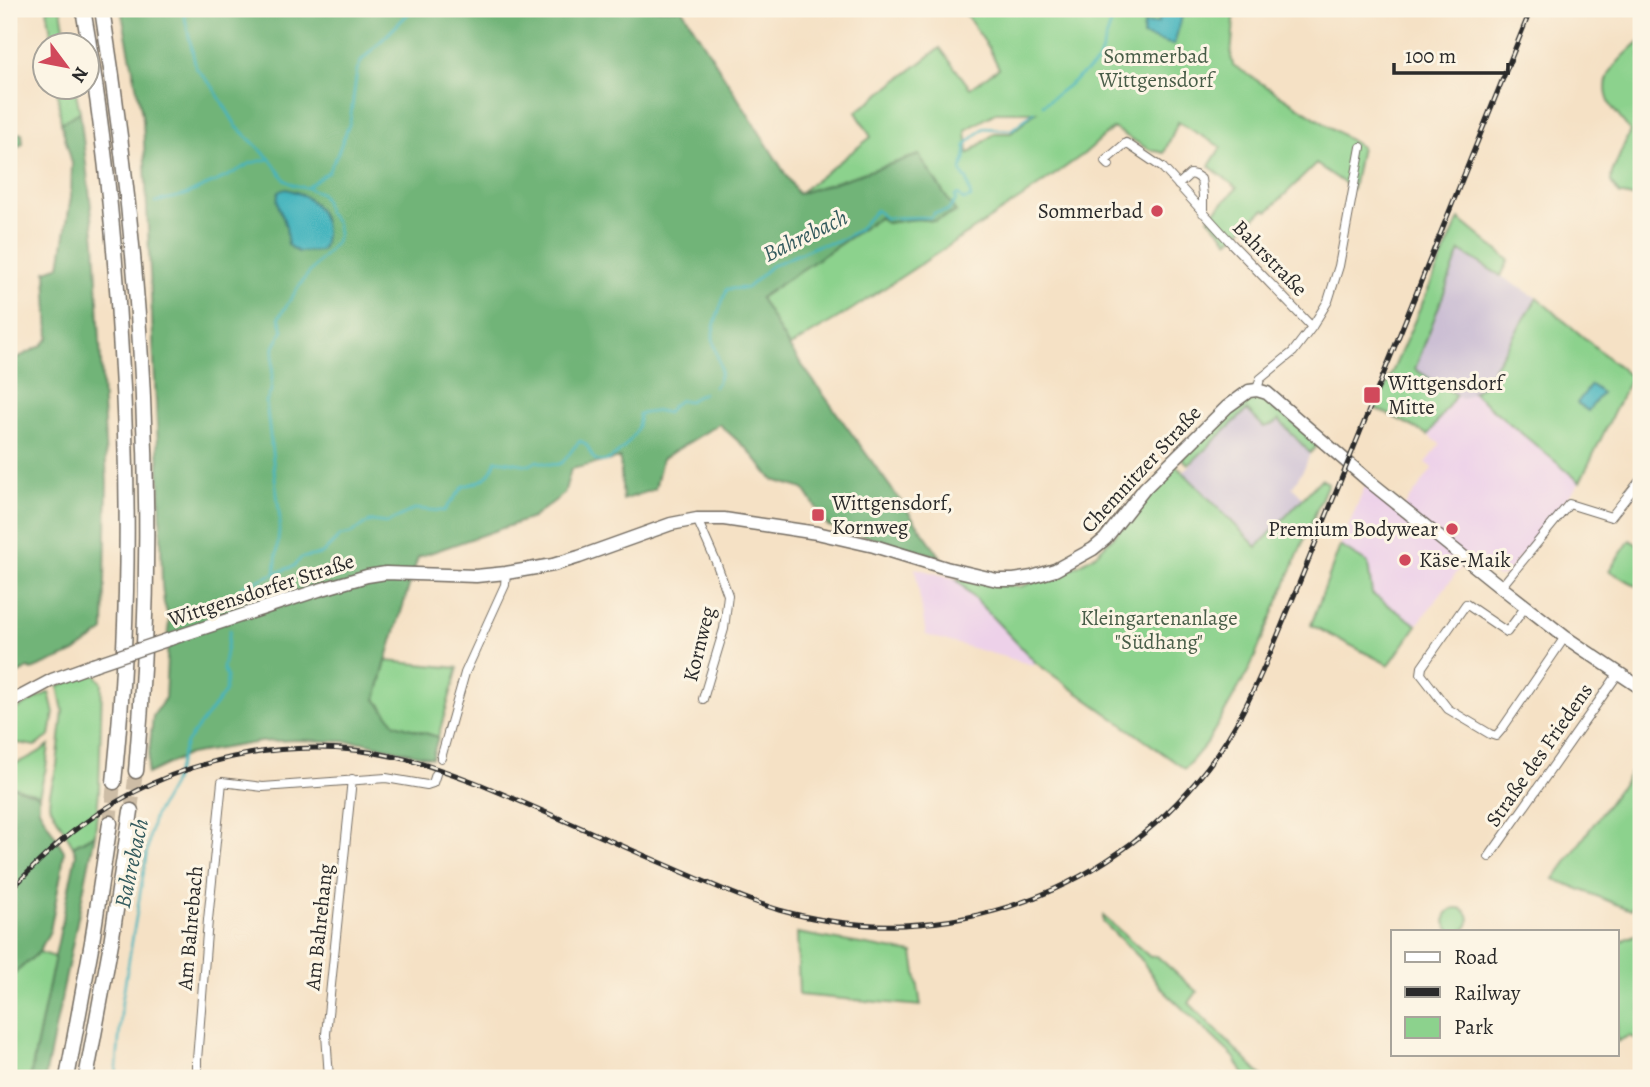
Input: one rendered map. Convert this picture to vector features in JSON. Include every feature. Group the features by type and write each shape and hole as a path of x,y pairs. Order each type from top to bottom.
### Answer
{"highway":[{"path":"78,9 85,16 100,121 114,252 127,456 126,635 114,782"},
{"path":"102,9 126,181 136,276 144,406 146,624 136,771"},
{"path":"86,1078 111,943 131,811"},
{"path":"67,1078 110,823"}],"street":[{"name":"Bahrstraße","path":"1109,165 1105,161 1126,143 1163,168 1312,327"},
{"path":"1362,146 1339,266 1328,301 1293,352 1260,379 1256,390 1267,393 1378,488 1565,637 1641,688"},
{"name":"Bahrstraße","path":"1178,185 1190,174 1200,179 1203,213"},
{"name":"Chemnitzer Straße","path":"780,527 874,546 987,578 1014,580 1032,577 1065,565 1093,550 1105,539 1145,488 1203,429 1240,396 1256,390"},
{"path":"1501,587 1569,504 1611,517 1641,479"},
{"name":"Wittgensdorfer Straße","path":"9,703 52,680 93,665 367,576 386,573 477,576 553,565 671,524 697,519 724,519 780,527"},
{"name":"Kornweg","path":"697,519 728,595 724,629 703,699"},
{"path":"441,758 465,673 505,586 506,573"},
{"path":"1526,606 1507,632 1466,604 1422,667 1421,674 1448,709 1496,736 1565,637"},
{"name":"Straße des Friedens","path":"1489,857 1618,674"},
{"path":"352,779 386,778 427,785 433,783 436,774"},
{"name":"Am Bahrebach","path":"197,1078 208,920 222,782 263,787 352,779"},
{"name":"Am Bahrehang","path":"329,1078 326,1034 352,779"}],"shaded area":[{"path":"1460,251 1537,298 1483,386 1462,399 1415,370"},
{"path":"1472,392 1580,482 1505,575 1498,577 1469,556 1417,625 1372,594 1367,563 1340,546 1366,484 1401,511 1433,468 1426,463 1440,444 1428,435 1456,395 1462,399"},
{"path":"1247,410 1264,427 1279,420 1310,453 1305,467 1292,487 1303,498 1257,547 1183,472"},
{"path":"915,568 956,579 1036,663 1033,665 926,635"}],"green space":[{"path":"47,9 61,9 65,32 51,32"},
{"path":"121,9 682,9 798,194 919,155 956,212 935,221 917,219 886,223 880,217 760,298 789,347 941,557 828,526 804,489 773,480 748,450 719,424 662,459 655,489 623,500 620,458 571,469 564,494 532,518 418,557 376,699 395,724 438,737 432,758 362,742 294,740 260,742 189,754 147,774 153,716 165,698 169,619 162,585 143,120"},
{"name":"Sommerbad Wittgensdorf","path":"962,9 1235,9 1231,56 1233,65 1361,147 1353,189 1316,164 1268,211 1264,209 1229,241 1208,218 1237,188 1209,166 1221,147 1178,122 1164,153 1148,149 1113,128 1084,154 1023,197 851,310 789,347 760,298 880,217 886,223 917,219 935,221 919,155 798,194 871,137 856,112 940,48 970,88 999,68 989,48","holes":["997,112 1036,112 1011,133 995,133 968,154 966,130"]},
{"path":"1641,40 1640,199 1619,194 1611,182 1612,173 1630,131 1610,104 1606,84 1613,68"},
{"path":"59,102 78,102 80,112 61,123"},
{"path":"80,112 95,241 107,483 104,631 75,652 32,670 28,668 9,678 9,362 41,346 49,338 46,271 60,266 71,197 72,163 61,123"},
{"path":"22,133 23,144 9,151 9,134"},
{"path":"1459,219 1509,260 1501,276 1460,251 1415,369 1456,395 1428,435 1376,409"},
{"path":"1537,298 1631,377 1580,482 1472,392 1483,386"},
{"path":"1251,397 1263,398 1319,444 1310,453 1279,420 1264,427 1247,410 1192,462 1188,464 1182,458 1235,404"},
{"name":"Kleingartenanlage \"Südhang\"","path":"1175,464 1257,547 1321,479 1328,483 1250,668 1207,743 1185,769 1036,663 956,579 1020,587 1071,569 1094,556 1116,534 1145,495"},
{"path":"1630,540 1641,547 1641,588 1609,571"},
{"path":"1340,546 1368,563 1372,594 1417,625 1389,665 1311,625"},
{"path":"386,661 458,668 438,737 395,724 376,699"},
{"path":"93,671 102,683 95,834 73,846 49,804 57,765 63,711 58,686"},
{"path":"49,692 54,713 50,736 35,746 18,743 9,747 9,713"},
{"path":"49,745 39,795 9,785 9,765 30,757"},
{"path":"1641,760 1641,890 1631,910 1554,879"},
{"path":"9,785 39,795 39,809 64,851 50,931 39,952 9,978 9,830 12,824"},
{"path":"95,834 45,1078 30,1078 76,854 73,846"},
{"path":"1453,909 1461,909 1468,916 1468,924 1462,930 1452,930 1446,924 1446,916"},
{"path":"1103,916 1150,957 1157,956 1197,992 1189,1003 1264,1078 1244,1078 1234,1057 1161,988 1140,958 1103,922"},
{"path":"1641,932 1641,1040 1628,1036 1618,1041 1618,943"},
{"path":"797,933 913,953 921,1006 799,995"},
{"path":"39,952 55,957 30,1078 9,1078 9,978"}],"water":[{"path":"1162,9 1198,9 1197,13 1182,16 1174,45 1143,36 1144,24 1158,23"},
{"path":"286,189 309,199 320,211 325,236 320,251 298,252 288,245 278,201 279,191"},
{"path":"1591,385 1602,393 1588,411 1577,403"}],"waterway":[{"path":"183,9 196,68 213,87 237,127 270,159 285,180 320,193 327,211 337,224 336,242 304,279 279,317 283,330 274,347 271,391 266,402 280,520 275,572"},
{"path":"307,187 328,172 337,155 350,122 357,70 362,60 413,9"},
{"name":"Bahrebach","path":"1043,105 1098,62 1116,9"},
{"name":"Bahrebach","path":"714,387 718,381 720,367 713,333 727,289 747,288 771,266 819,245 837,242 858,230 876,210 885,218 932,217 934,213 948,211 958,194 963,200 971,198 967,179 961,170 966,144 984,128 1011,130 1034,112"},
{"path":"155,202 185,195 251,163 269,159"},
{"name":"Bahrebach","path":"235,601 243,586 294,566 301,558 322,554 340,536 350,534 371,521 387,523 414,509 444,511 464,486 488,476 496,460 530,465 537,461 560,464 580,441 595,459 603,461 616,455 632,437 638,426 639,414 659,411 667,413 680,400 689,401 703,393"},
{"name":"Bahrebach","path":"116,1078 122,1001 154,817 172,785 186,743 225,692 227,677 223,668 230,630"}],"tunnel":[{"path":"131,811 136,771"},
{"path":"110,823 114,782"}],"railway":[{"path":"9,892 44,856 83,824 117,801 154,783 192,768 232,757 314,748 355,750 437,768 748,899 779,910 841,922 903,925 965,918 1024,902 1080,877 1131,843 1178,802 1218,753 1241,714 1296,591 1531,9"}],"place":[{"name":"Sommerbad","path":"1157,211"},
{"name":"Wittgensdorf Mitte","path":"1372,395"},
{"name":"Wittgensdorf, Kornweg","path":"818,515"},
{"name":"Premium Bodywear","path":"1452,529"},
{"name":"Käse-Maik","path":"1405,560"}]}
